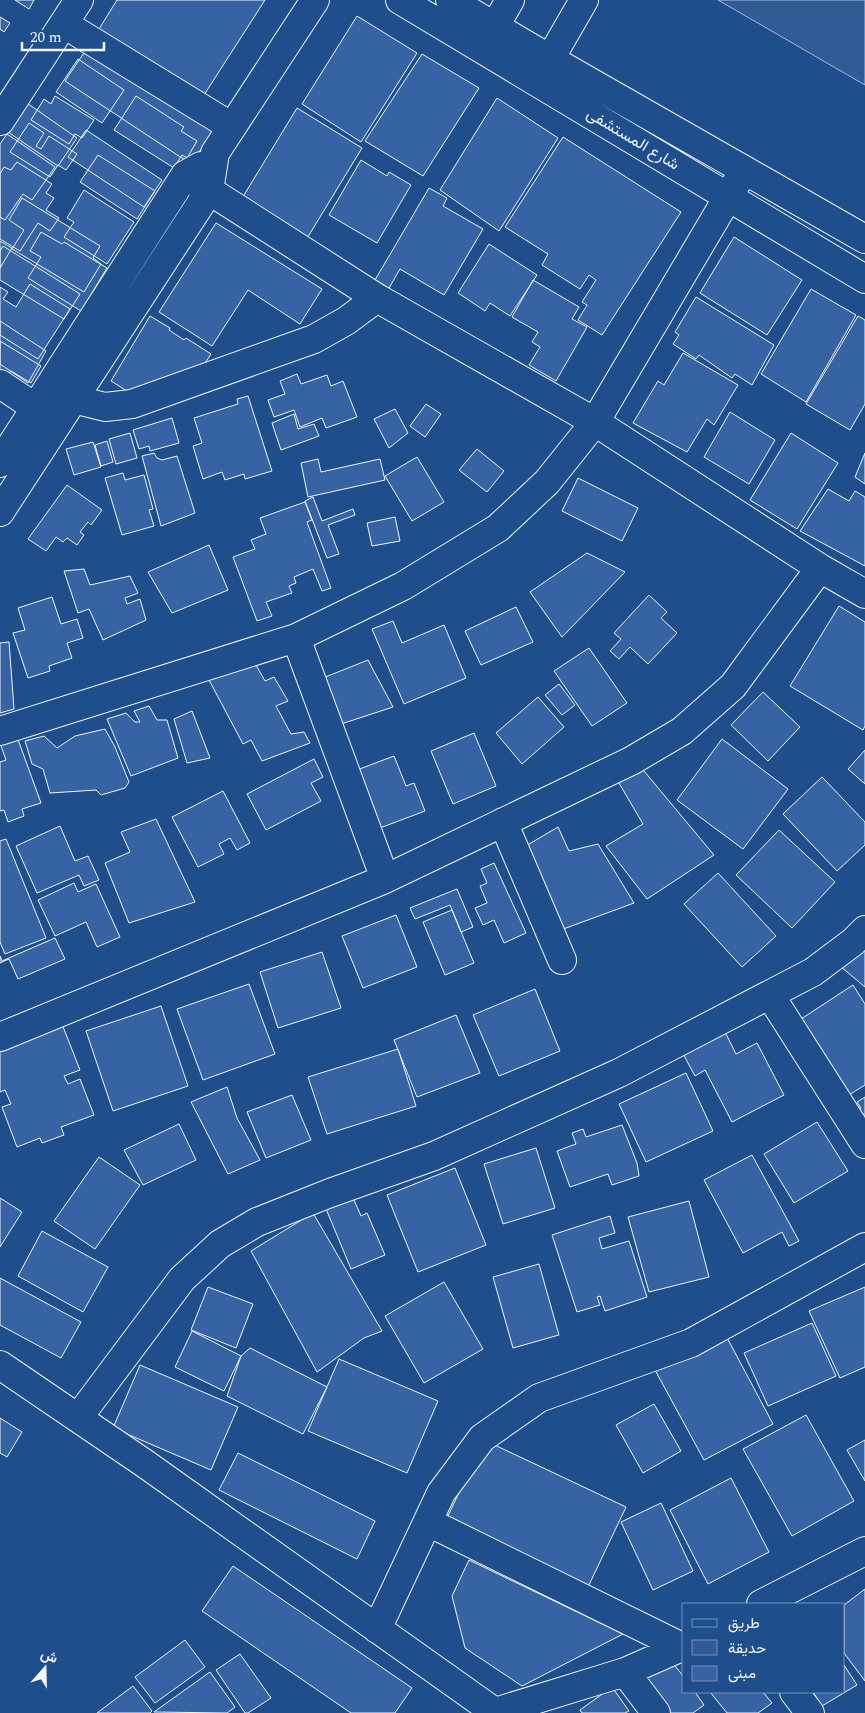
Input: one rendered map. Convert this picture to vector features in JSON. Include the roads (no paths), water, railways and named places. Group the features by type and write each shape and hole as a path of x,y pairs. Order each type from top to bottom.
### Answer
{"street":[{"path":"0,120 79,0"},
{"path":"0,463 185,175 198,168 214,153 315,0"},
{"name":"شارع المستشفى","path":"400,0 865,278"},
{"name":"شارع المستشفى","path":"450,0 865,239"},
{"path":"495,26 510,0"},
{"path":"550,59 584,0"},
{"path":"64,24 232,127"},
{"path":"0,512 210,191 214,153"},
{"path":"0,731 296,638 403,586 498,528 547,482 596,422 744,170"},
{"path":"185,175 377,298 596,422 820,568 865,594"},
{"path":"73,399 105,407 132,404 314,339 346,321 377,298"},
{"path":"0,384 36,408"},
{"path":"0,1037 384,879 631,760 682,731 733,686 820,568"},
{"path":"296,638 384,879"},
{"path":"503,822 562,960"},
{"path":"78,1418 182,1279 220,1244 257,1222 330,1193 434,1156 620,1073 814,972 853,942 865,930"},
{"path":"770,995 865,1144"},
{"path":"377,1629 441,1493 482,1438 539,1398 690,1343 865,1247"},
{"path":"0,1365 494,1712 625,1672 682,1647"},
{"path":"428,1522 682,1647"},
{"path":"763,1603 865,1551"},
{"path":"625,1672 656,1713"},
{"path":"795,1693 810,1713"}]}
